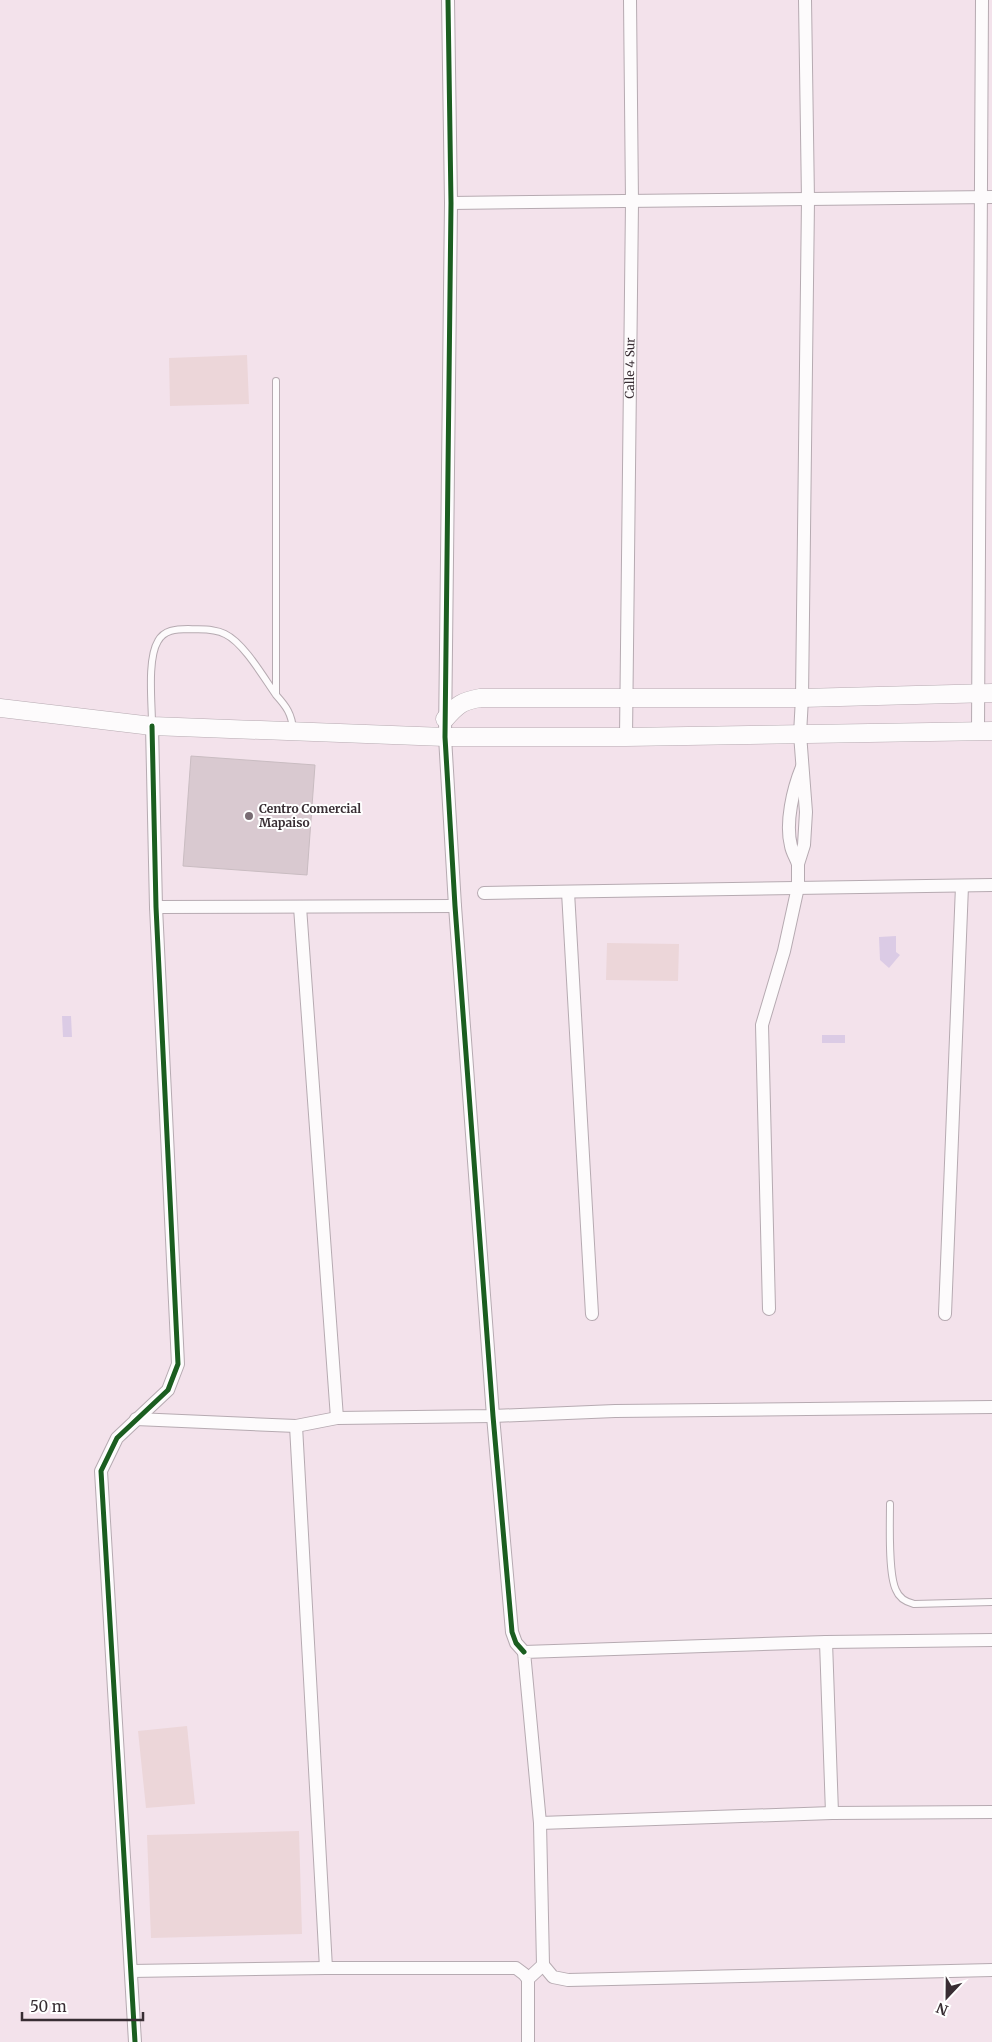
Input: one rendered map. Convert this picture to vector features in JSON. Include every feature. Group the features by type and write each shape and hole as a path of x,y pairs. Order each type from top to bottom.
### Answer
{"street":[{"path":"448,0 450,203 445,737 455,906 493,1416 512,1632 516,1643 524,1652 540,1822 543,1965 553,1977 568,1980 992,1970"},
{"name":"Calle 4 Sur","path":"626,737 628,698 632,202 630,0"},
{"path":"768,1309 762,1026 784,950 798,887 798,864 791,845 790,813 795,785 802,767 800,734 808,200 805,0"},
{"path":"0,708 152,726 445,737 626,737 985,731 987,198 982,0"},
{"path":"450,203 987,198"},
{"path":"445,719 454,708 464,701 480,698 802,698 986,693"},
{"path":"135,2042 101,1471 117,1438 168,1390 178,1364 156,907 152,726"},
{"path":"945,1314 962,886"},
{"path":"484,893 798,887 992,886"},
{"path":"568,892 592,1314"},
{"path":"156,907 455,906"},
{"path":"300,907 338,1418"},
{"path":"136,1419 296,1426 338,1418 493,1416 615,1411 992,1407"},
{"path":"296,1426 326,1968"},
{"path":"524,1652 826,1642 992,1640"},
{"path":"826,1642 832,1813"},
{"path":"540,1822 832,1813 992,1812"},
{"path":"528,1979 543,1965"},
{"path":"131,1971 516,1968 528,1979 528,2042"}],"lane":[{"path":"276,381 276,694"},
{"path":"152,726 151,669 157,641 167,631 177,629 215,630 227,634 242,649 289,711 293,731"},
{"path":"890,1504 892,1578 896,1591 901,1598 914,1604 992,1602"}],"shaded area":[{"path":"247,355 249,404 170,406 169,358"},
{"path":"896,936 896,952 900,955 889,968 880,960 879,937"},
{"path":"607,943 679,944 678,981 606,980"},
{"path":"62,1016 71,1016 72,1037 63,1037"},
{"path":"822,1035 845,1035 845,1043 822,1043"},
{"path":"187,1726 195,1804 146,1808 138,1731"},
{"path":"299,1831 302,1934 151,1938 147,1835"}],"building":[{"name":"Centro Comercial Mapaiso","path":"191,756 315,765 307,875 183,866"}],"cycle path":[{"path":"448,0 451,203 445,737 455,906 493,1416 512,1632 516,1643 524,1652"},
{"path":"135,2042 101,1471 117,1438 168,1390 178,1364 156,907 152,726"}],"place":[{"name":"Centro Comercial Mapaiso","path":"249,816"}]}
